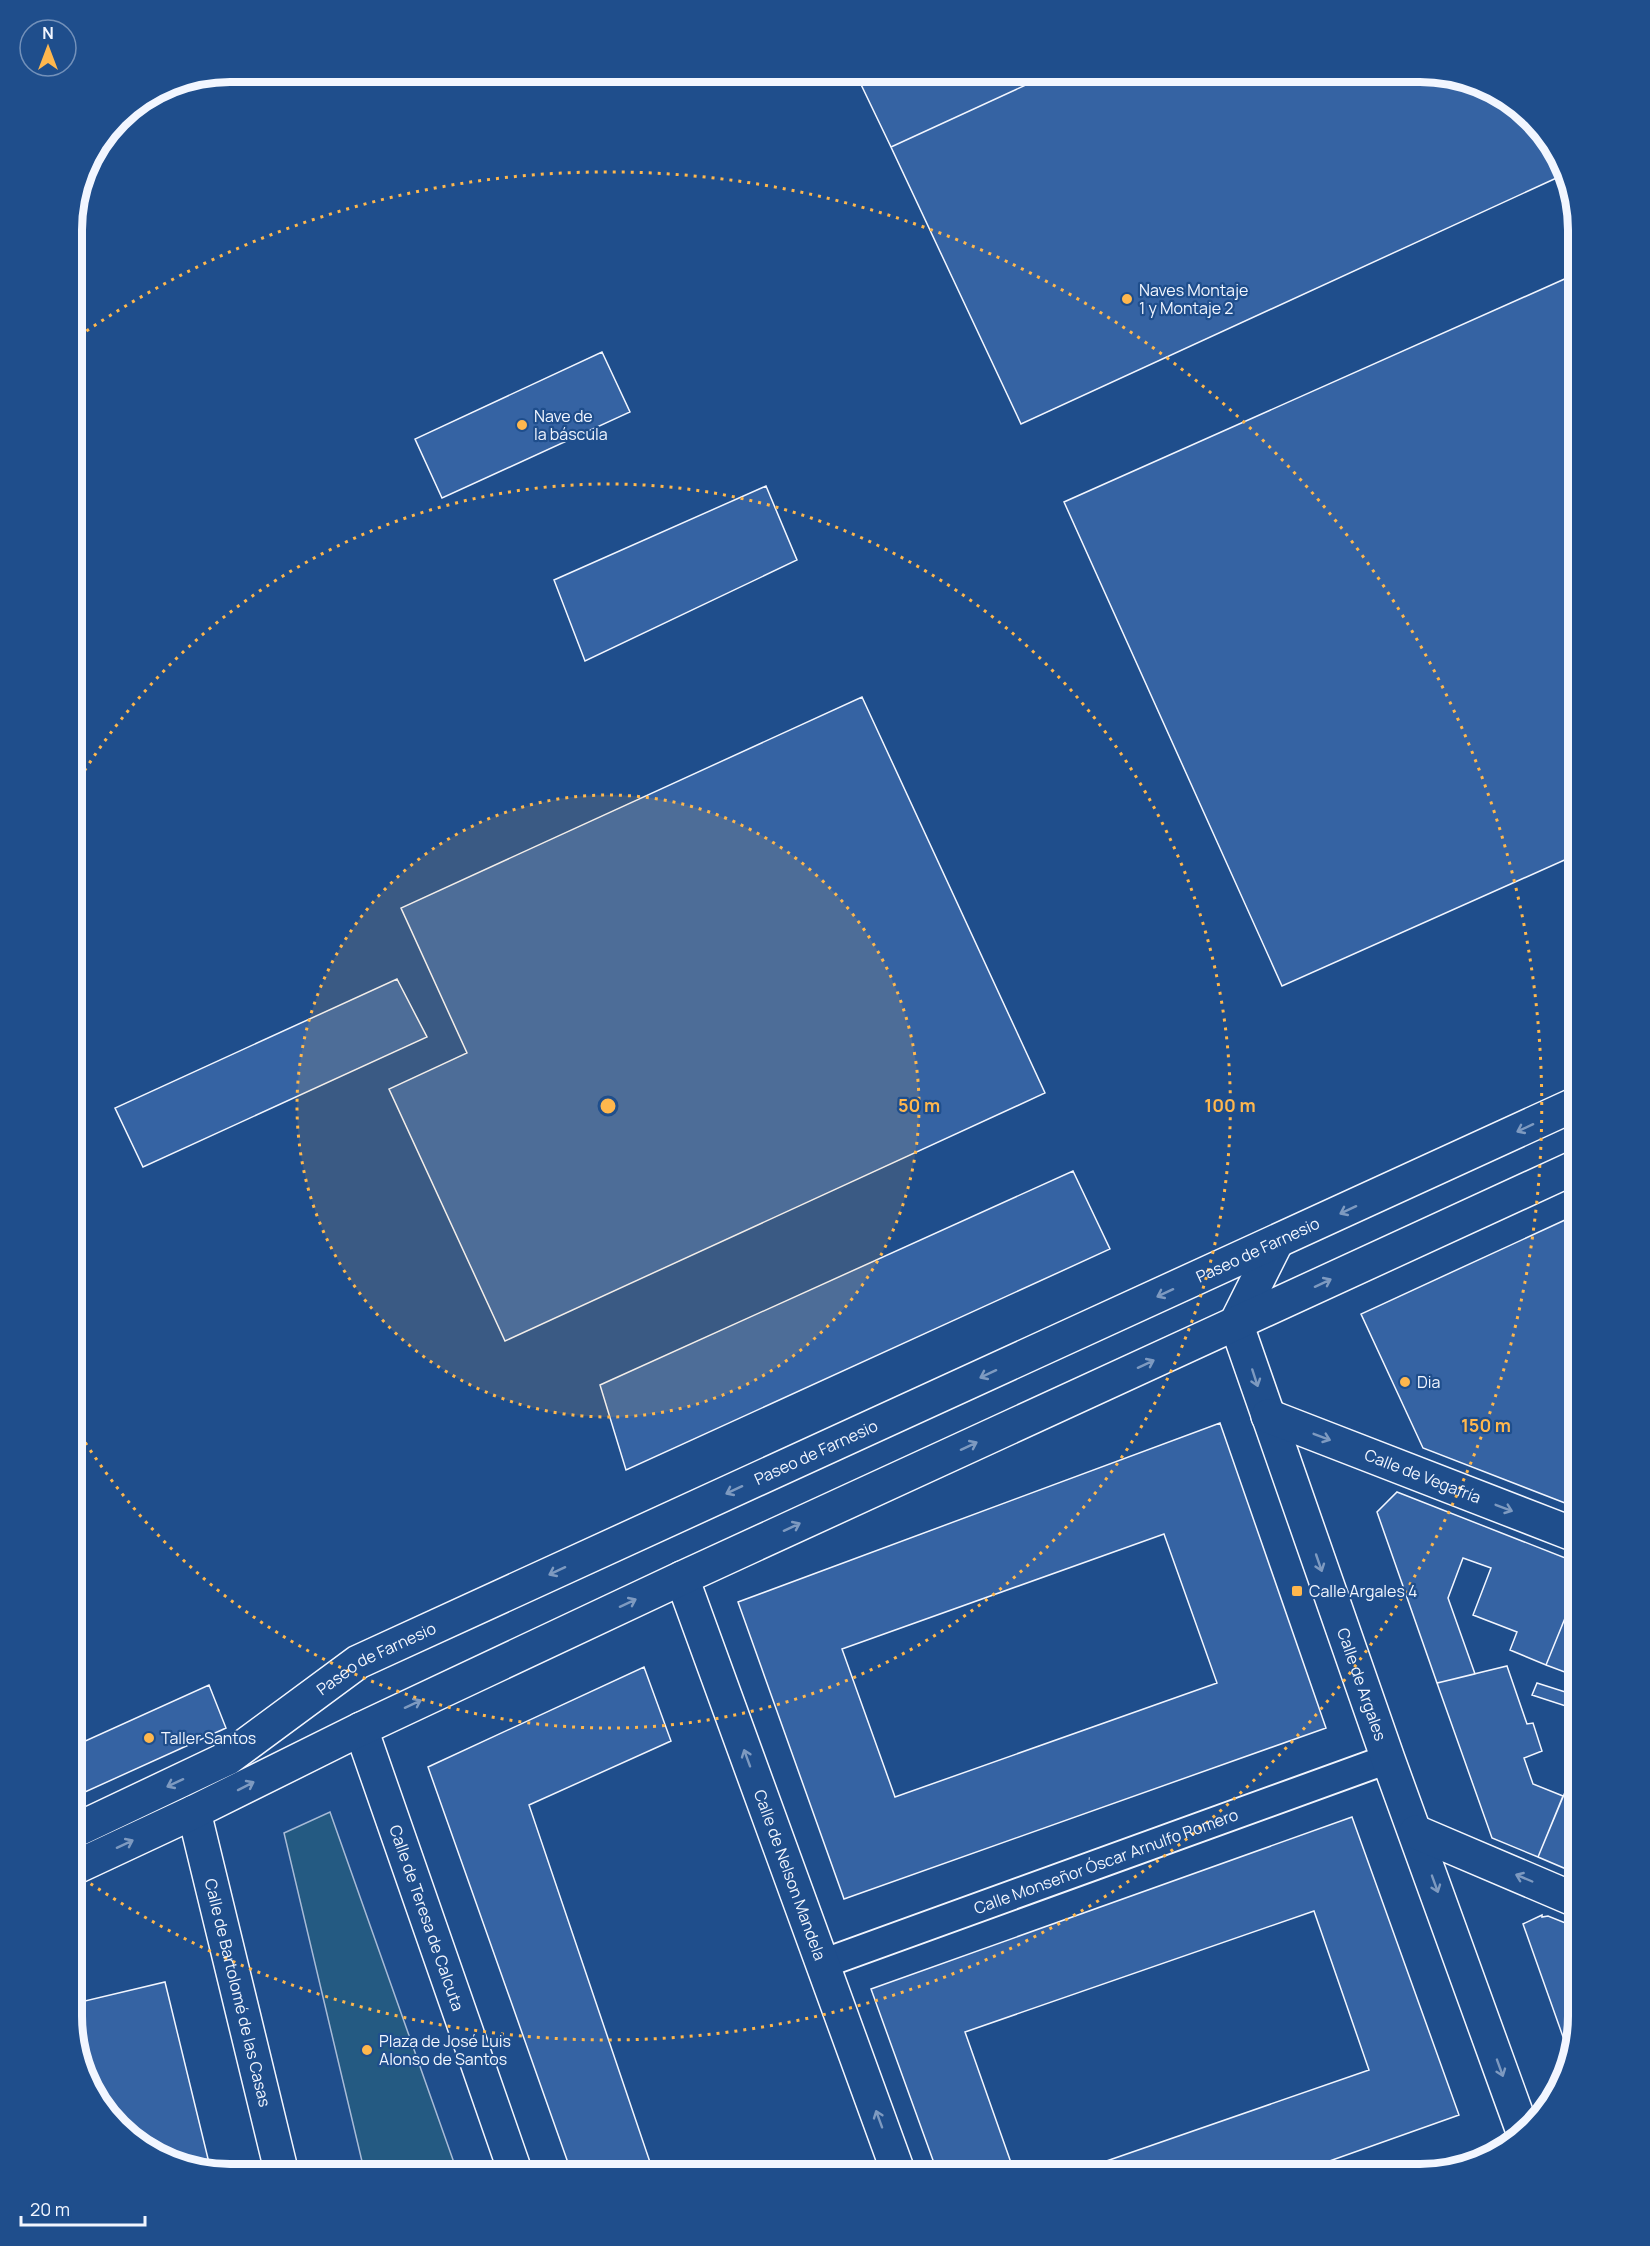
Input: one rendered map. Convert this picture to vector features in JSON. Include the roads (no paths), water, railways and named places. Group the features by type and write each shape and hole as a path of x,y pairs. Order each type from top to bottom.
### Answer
{"main road":[{"name":"Paseo de Farnesio","path":"82,1827 228,1758 358,1662 1568,1108"},
{"path":"82,1864 194,1812 360,1729 682,1578 1568,1171"},
{"path":"1236,1323 1276,1243"},
{"name":"Calle de Argales","path":"1236,1323 1388,1759 1520,2123"},
{"name":"Calle de Vegafría","path":"1268,1416 1568,1532"},
{"name":"Calle de Nelson Mandela","path":"682,1578 895,2164"},
{"name":"Calle de Teresa de Calcuta","path":"360,1729 512,2163"},
{"name":"Calle de Bartolomé de las Casas","path":"194,1812 279,2163"},
{"path":"1416,1832 1568,1897"}],"street":[{"name":"Calle Monseñor Óscar Arnulfo Romero","path":"822,1964 1388,1759"}],"place":[{"name":"Naves Montaje 1 y Montaje 2","path":"1127,299"},
{"name":"Nave de la báscula","path":"522,425"},
{"name":"Dia","path":"1405,1382"},
{"name":"Calle Argales 4","path":"1297,1591"},
{"name":"Taller Santos","path":"149,1738"},
{"name":"Plaza de José Luis Alonso de Santos","path":"367,2050"}]}
